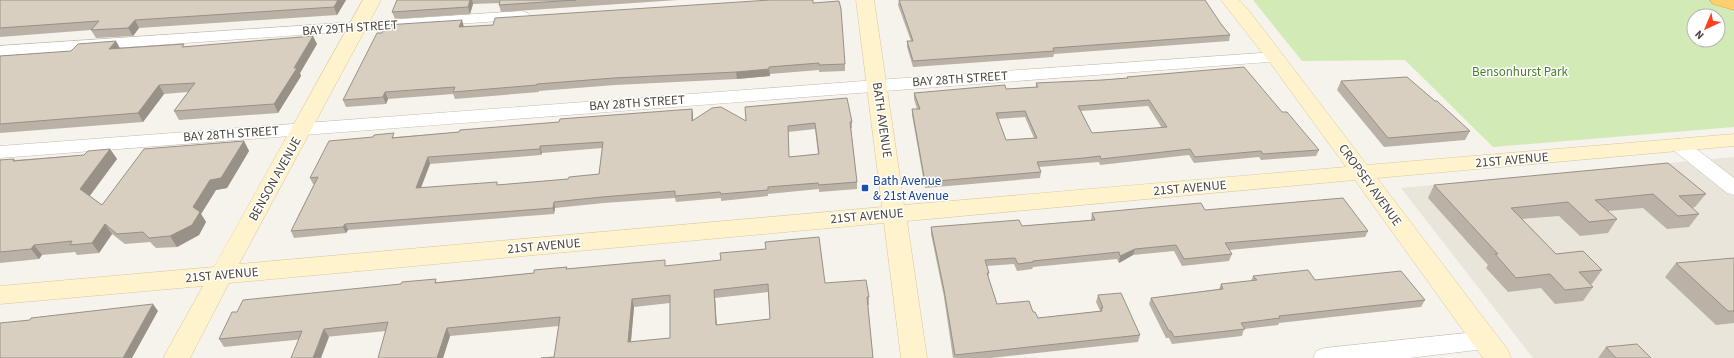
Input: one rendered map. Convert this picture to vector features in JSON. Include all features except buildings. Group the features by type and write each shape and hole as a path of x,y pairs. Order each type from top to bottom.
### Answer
{"highway":[{"path":"1719,0 1734,5"}],"street":[{"name":"BENSON AVENUE","path":"176,358 372,0"},
{"name":"BATH AVENUE","path":"865,0 914,358"},
{"name":"CROPSEY AVENUE","path":"1235,4 1491,349"},
{"name":"BAY 29TH STREET","path":"0,51 534,16"},
{"name":"BAY 28TH STREET","path":"0,152 1275,56"},
{"name":"21ST AVENUE","path":"0,295 1734,140"},
{"path":"1679,145 1734,188"},
{"path":"1325,358 1491,349"}],"shaded area":[{"path":"1734,157 1734,358 1533,358 1401,188"}],"green space":[{"name":"Bensonhurst Park","path":"1253,0 1734,0 1734,127 1493,147 1405,60 1302,61"}],"place":[{"name":"Bath Avenue & 21st Avenue","path":"865,188"}]}
